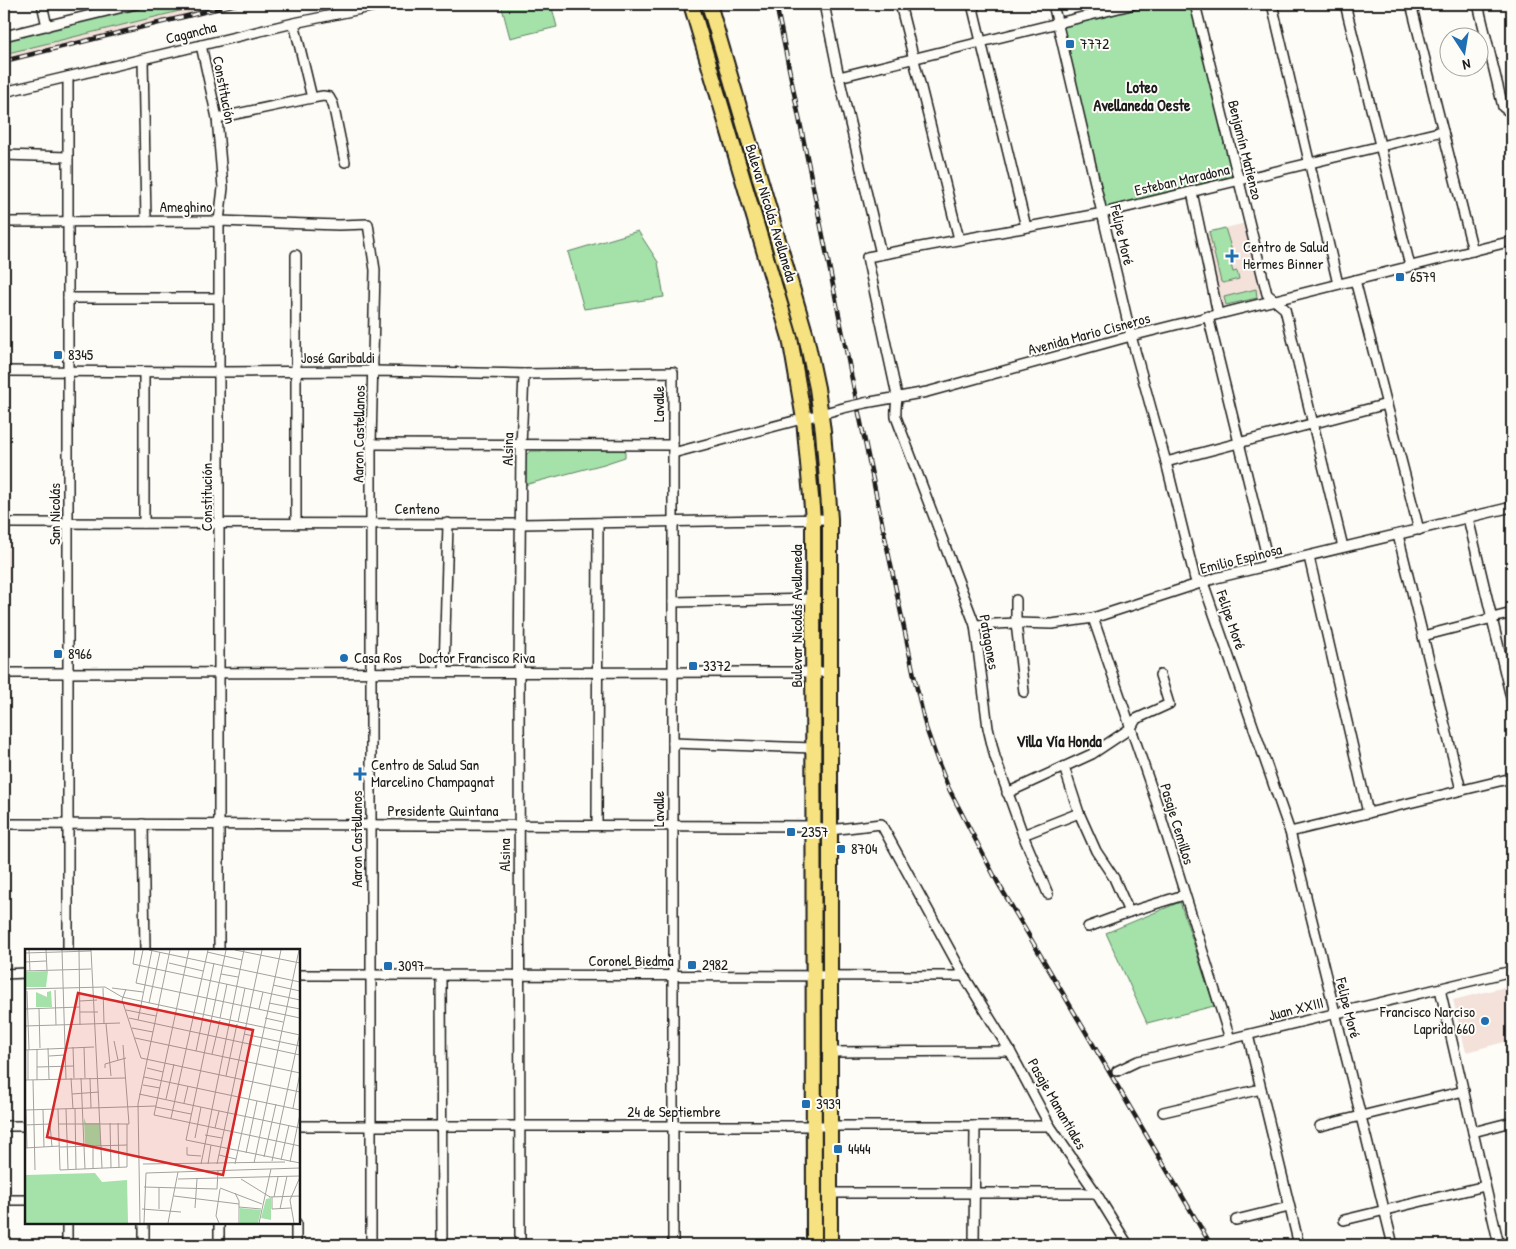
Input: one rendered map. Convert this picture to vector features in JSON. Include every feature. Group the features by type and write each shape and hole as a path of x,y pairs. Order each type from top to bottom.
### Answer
{"main road":[{"name":"Bulevar Nicolás Avellaneda","path":"691,4 783,312 796,365 804,419 813,520 814,1245"},
{"name":"Bulevar Nicolás Avellaneda","path":"709,4 800,310 812,362 821,415 830,519 830,1245"}],"street":[{"path":"42,4 47,26"},
{"path":"4,36 136,4"},
{"name":"Cagancha","path":"4,92 294,23 385,4"},
{"path":"824,4 881,254"},
{"path":"900,4 959,239"},
{"path":"972,4 1026,227"},
{"name":"Felipe Moré","path":"1053,4 1131,336 1166,462 1195,580 1202,582 1206,588 1290,832 1393,1245"},
{"path":"839,76 1125,5 1136,4"},
{"name":"Benjamín Matienzo","path":"1195,4 1267,294 1285,309 1343,547"},
{"path":"1272,4 1338,284"},
{"path":"1345,4 1410,266"},
{"path":"1411,4 1473,251"},
{"path":"1478,4 1503,107 1512,114"},
{"path":"294,23 312,98"},
{"name":"Constitución","path":"201,45 217,118 222,188 219,221 219,949"},
{"path":"142,59 146,222"},
{"name":"San Nicolás","path":"68,77 68,949"},
{"path":"217,118 312,98 329,97 333,104 345,162"},
{"name":"Esteban Maradona","path":"867,257 1103,213 1442,131"},
{"path":"4,155 68,157"},
{"path":"1192,192 1218,314"},
{"name":"Ameghino","path":"4,222 219,221 340,225 368,224"},
{"name":"Aaron Castellanos","path":"368,224 375,270 371,444 371,1245"},
{"name":"Avenida Mario Cisneros","path":"371,444 673,449 821,415 847,407 927,392 1208,316 1512,241"},
{"path":"296,254 296,524"},
{"name":"Patagones","path":"867,257 897,398 895,407 896,417 975,625 988,728 995,757 1023,835 1048,894"},
{"path":"1356,280 1419,530"},
{"path":"68,298 220,298"},
{"path":"1208,316 1269,565"},
{"name":"José Garibaldi","path":"4,371 374,371 524,374 673,372"},
{"path":"144,372 144,523"},
{"name":"Lavalle","path":"673,372 673,1245"},
{"name":"Alsina","path":"520,1245 519,672 521,446 524,374"},
{"path":"1166,462 1387,404"},
{"name":"Emilio Espinosa","path":"975,625 1052,624 1094,618 1202,582 1512,506"},
{"path":"1468,518 1512,702"},
{"name":"Centeno","path":"4,523 521,524 830,519"},
{"path":"444,672 448,523"},
{"path":"597,825 598,523"},
{"path":"1398,535 1461,790"},
{"path":"1309,557 1368,813"},
{"path":"673,602 813,599"},
{"path":"1016,600 1016,623 1024,692"},
{"path":"1423,636 1512,613"},
{"name":"Pasaje Cemillos","path":"1094,618 1156,801 1230,1039"},
{"name":"Doctor Francisco Riva","path":"4,672 830,672"},
{"path":"1007,793 1092,754 1131,728 1136,719 1169,704 1160,675"},
{"path":"673,743 813,748"},
{"path":"1064,767 1096,850 1114,878 1129,912"},
{"path":"1290,832 1512,778"},
{"path":"1023,835 1080,812"},
{"name":"Presidente Quintana","path":"4,824 814,826 830,830 881,824"},
{"path":"143,824 144,949"},
{"name":"Pasaje Manantiales","path":"881,824 964,976 1010,1051 1050,1126 1096,1193 1128,1245"},
{"path":"1088,926 1184,895"},
{"name":"Juan XXIII","path":"1117,1071 1138,1061 1512,971"},
{"path":"4,974 25,973"},
{"name":"Coronel Biedma","path":"300,975 964,976"},
{"path":"442,975 442,1245"},
{"path":"1440,988 1499,1245"},
{"path":"1248,1035 1299,1245"},
{"path":"830,1052 1010,1051"},
{"path":"1163,1112 1261,1089"},
{"path":"1320,1126 1464,1090"},
{"path":"1473,1132 1512,1122"},
{"path":"4,1126 25,1126"},
{"name":"24 de Septiembre","path":"300,1126 1050,1126"},
{"path":"974,1245 975,1126"},
{"path":"1344,1220 1485,1186"},
{"path":"830,1193 1096,1193"},
{"path":"4,1200 25,1200"},
{"path":"1236,1220 1289,1207"},
{"path":"67,1224 67,1245"},
{"path":"144,1224 144,1245"},
{"path":"219,1224 219,1245"},
{"path":"296,1224 296,1245"}],"shaded area":[{"path":"208,4 246,4 4,64 4,54"},
{"name":"Centro de Salud Hermes Binner","path":"1246,223 1260,279 1260,295 1257,298 1223,306 1220,305 1205,233"},
{"path":"4,528 8,528 9,580 4,580"},
{"name":"Francisco Narciso Laprida 660","path":"1509,986 1512,1001 1512,1040 1466,1052 1453,1000"}],"green space":[{"path":"144,4 208,4 4,54 4,39"},
{"path":"501,4 551,4 557,27 510,38"},
{"path":"1135,4 1195,4 1238,180 1103,213 1058,23"},
{"path":"1225,228 1232,251 1228,253 1233,272 1237,271 1239,279 1223,283 1221,282 1209,232"},
{"path":"638,231 658,262 664,297 584,309 568,252"},
{"path":"1256,289 1257,298 1226,305 1224,297"},
{"path":"625,450 625,457 524,485 524,457 530,451"},
{"path":"1180,902 1214,1006 1147,1023 1106,933"}],"railway":[{"path":"4,61 236,4"},
{"path":"776,4 856,399 926,728 948,787 998,883 1211,1245"}],"place":[{"name":"7772","path":"1070,44"},
{"name":"Centro de Salud Hermes Binner","path":"1232,256"},
{"name":"6579","path":"1400,277"},
{"name":"8345","path":"58,355"},
{"name":"8966","path":"58,654"},
{"name":"Casa Ros","path":"344,658"},
{"name":"3372","path":"693,666"},
{"name":"Centro de Salud San Marcelino Champagnat","path":"360,774"},
{"name":"2357","path":"791,832"},
{"name":"8704","path":"841,849"},
{"name":"2982","path":"692,965"},
{"name":"3097","path":"388,966"},
{"name":"Francisco Narciso Laprida 660","path":"1485,1021"},
{"name":"3939","path":"806,1104"},
{"name":"4444","path":"838,1149"}],"district":[{"name":"Loteo Avellaneda Oeste","path":"1142,96"},
{"name":"Villa Vía Honda","path":"1059,741"}]}
